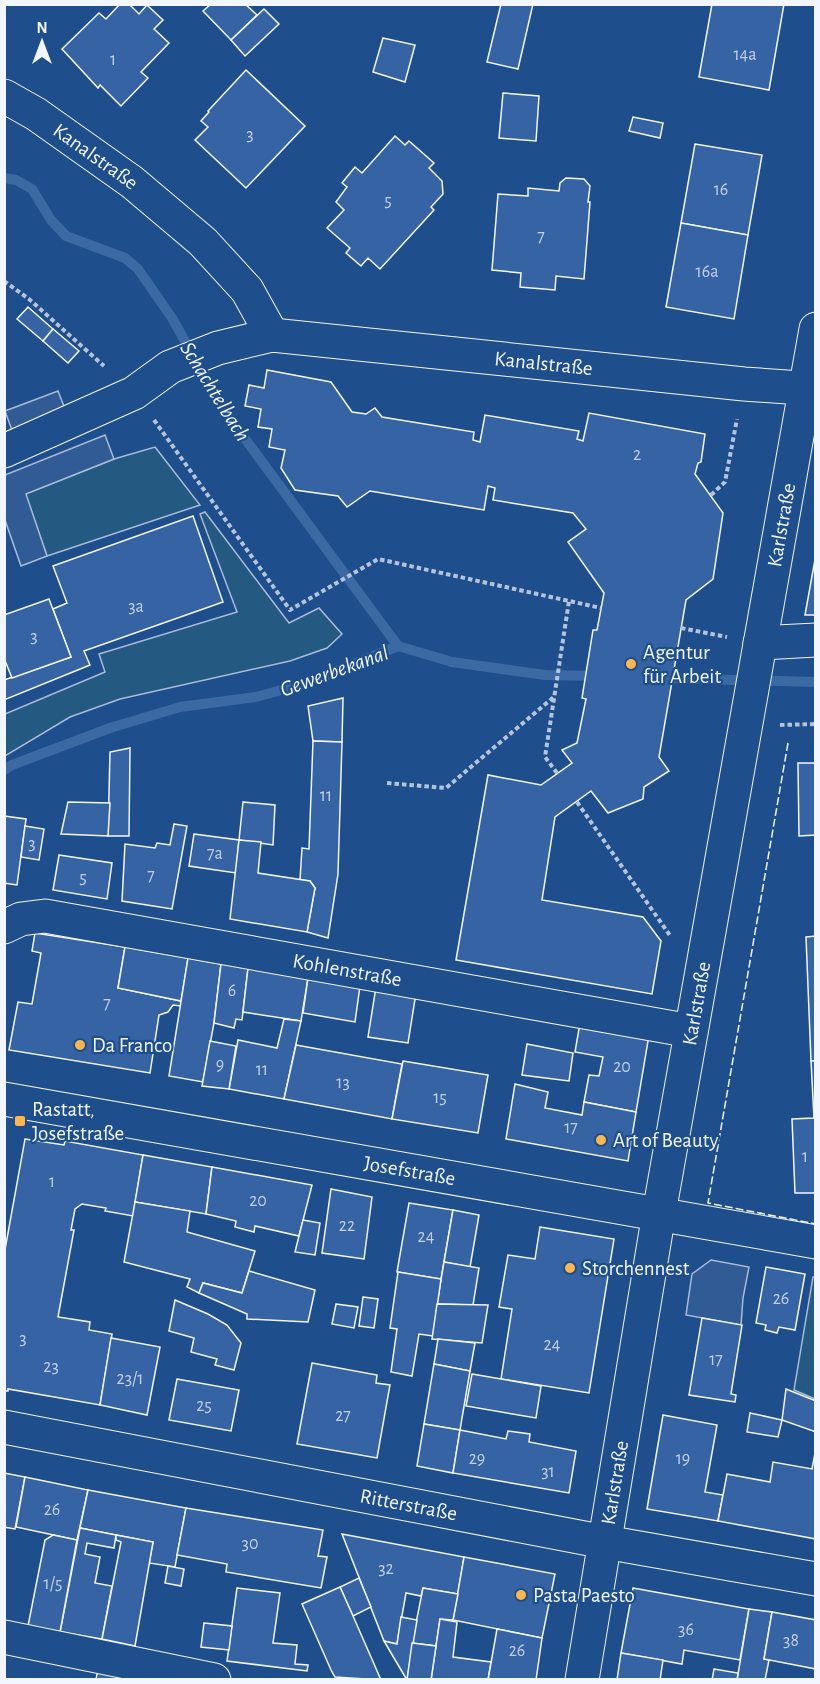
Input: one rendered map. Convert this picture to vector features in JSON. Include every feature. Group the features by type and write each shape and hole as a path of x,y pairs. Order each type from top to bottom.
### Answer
{"street":[{"name":"Kanalstraße","path":"4,96 36,114 132,182 203,242 247,290 272,335"},
{"name":"Karlstraße","path":"582,1680 691,1031 760,643 810,389 816,329"},
{"name":"Kanalstraße","path":"4,451 134,393 170,367 218,348 272,335 810,389"},
{"path":"760,643 816,640"},
{"name":"Kohlenstraße","path":"4,927 21,919 45,916 691,1031"},
{"name":"Josefstraße","path":"4,1099 816,1242"},
{"name":"Ritterstraße","path":"4,1427 605,1542 816,1579"},
{"path":"4,1636 214,1680"}],"path":[{"path":"4,281 29,299 134,393 290,610 378,559 602,608"},
{"path":"711,495 725,482 744,384"},
{"path":"557,773 545,757 569,602"},
{"path":"681,628 722,637"},
{"path":"387,783 446,788 555,696"},
{"path":"577,802 701,979"}],"shaded area":[{"path":"58,391 67,414 13,433 5,411"},
{"path":"105,435 114,459 26,494 47,556 21,566 5,520 5,475"},
{"path":"155,447 200,505 47,556 25,494 114,459"},
{"path":"205,512 289,623 319,608 342,634 327,648 290,661 120,699 70,717 5,756 5,714 105,672 99,654 237,612 200,514"},
{"path":"711,1260 749,1267 741,1325 686,1315 692,1274"},
{"path":"813,1277 816,1277 815,1399 794,1390"}],"building":[{"path":"120,4 129,4 139,14 147,5 163,20 154,29 169,43 141,72 148,78 121,106 100,85 98,88 62,49 99,13 106,19"},
{"path":"211,4 245,4 257,15 231,40 203,11"},
{"path":"501,4 533,4 518,69 487,62"},
{"path":"712,4 784,4 769,90 699,77"},
{"path":"264,9 279,24 245,56 231,40"},
{"path":"383,38 415,45 405,82 373,72"},
{"path":"246,70 305,126 246,188 195,140 208,127 201,121 208,111"},
{"path":"503,93 539,96 536,141 499,138"},
{"path":"633,117 663,123 660,138 629,131"},
{"path":"395,136 405,145 409,141 434,163 429,168 442,181 443,194 431,207 434,210 380,269 368,258 361,266 346,253 350,248 327,228 344,210 336,202 347,187 342,183 355,167 362,173"},
{"path":"695,144 762,155 748,235 681,223"},
{"path":"566,178 584,179 590,186 584,279 556,276 555,290 520,287 521,273 492,270 498,194 528,196 528,188 559,191 560,183"},
{"path":"681,223 748,235 734,319 666,307"},
{"path":"28,307 53,329 43,341 17,319"},
{"path":"53,329 79,351 68,363 43,341"},
{"name":"Agentur für Arbeit","path":"267,370 331,382 352,412 366,414 375,408 382,417 474,432 473,440 480,442 485,415 579,431 577,439 583,441 589,413 705,434 701,462 698,463 695,474 723,513 713,579 686,600 659,757 669,771 644,787 643,799 608,813 591,791 555,817 542,900 643,917 661,941 652,994 456,960 488,775 541,785 572,763 562,750 577,743 586,699 582,698 593,630 597,630 604,593 568,542 586,529 573,513 493,500 495,488 488,486 484,510 370,491 347,507 338,496 295,490 281,468 285,450 269,447 272,429 258,427 261,409 245,406 249,385 264,388"},
{"path":"193,516 223,602 84,651 90,665 4,700 4,680 71,657 53,609 67,603 53,566"},
{"path":"816,554 816,615 805,615"},
{"path":"49,599 71,657 12,678 4,658 4,615"},
{"path":"343,698 342,742 313,741 308,706"},
{"path":"313,741 342,742 338,874 328,938 307,932 315,888 310,881 300,880 302,848 309,849"},
{"path":"130,748 129,836 108,836 110,752"},
{"path":"798,763 816,763 816,835 799,836"},
{"path":"68,802 110,803 108,836 61,834"},
{"path":"243,802 275,805 273,845 239,840"},
{"path":"4,816 26,819 17,885 4,883"},
{"path":"174,824 187,826 172,909 122,901 125,844 155,848 157,843 170,845"},
{"path":"25,826 44,829 39,860 21,857"},
{"path":"194,834 239,840 236,873 189,866"},
{"path":"239,840 261,842 258,873 310,881 315,888 307,932 230,919"},
{"path":"59,855 112,863 107,899 53,890"},
{"path":"35,933 125,947 118,988 181,1001 181,1006 173,1005 168,1012 159,1015 150,1073 9,1050 18,1002 32,1004 41,953 32,951"},
{"path":"816,936 816,1061 811,1061 806,937"},
{"path":"125,947 188,958 181,1001 118,988"},
{"path":"188,958 221,964 214,1023 203,1082 169,1076"},
{"path":"221,964 248,968 242,1020 236,1019 234,1028 214,1023"},
{"path":"248,968 308,978 301,1021 243,1012"},
{"path":"308,978 360,986 355,1022 303,1013"},
{"path":"376,987 416,993 408,1043 368,1037"},
{"path":"284,1019 301,1021 284,1099 229,1089 238,1040 277,1048"},
{"path":"580,1023 649,1035 636,1112 584,1102 589,1075 599,1076 603,1057 575,1052"},
{"path":"210,1041 236,1046 229,1089 202,1086"},
{"path":"527,1044 573,1053 569,1081 522,1075"},
{"path":"296,1045 402,1064 392,1119 284,1099"},
{"path":"403,1061 488,1075 478,1133 392,1119"},
{"path":"811,1061 816,1061 816,1193 795,1193 792,1119 814,1118"},
{"path":"515,1084 548,1092 545,1108 582,1115 584,1102 636,1112 628,1161 506,1139"},
{"path":"25,1139 64,1145 65,1141 143,1155 133,1216 82,1204 75,1209 71,1230 74,1230 58,1317 90,1322 89,1330 112,1334 100,1405 8,1389 4,1391 4,1255"},
{"path":"143,1155 212,1167 206,1214 135,1202"},
{"path":"212,1167 312,1185 299,1236 255,1226 254,1232 235,1227 236,1221 206,1214"},
{"path":"331,1189 372,1197 364,1259 322,1253"},
{"path":"135,1202 190,1211 187,1232 255,1251 242,1293 203,1283 199,1293 187,1287 190,1279 124,1262"},
{"path":"409,1203 453,1210 441,1279 397,1272"},
{"path":"453,1210 479,1215 470,1267 444,1262"},
{"path":"303,1220 320,1223 315,1255 295,1252"},
{"path":"540,1227 614,1239 589,1393 501,1379 512,1309 499,1307 508,1255 535,1259"},
{"path":"444,1262 479,1268 473,1305 437,1304"},
{"path":"766,1267 805,1274 795,1330 779,1327 777,1333 765,1330 766,1325 756,1323"},
{"path":"249,1271 315,1290 308,1322 247,1319 247,1314 199,1293 203,1283 242,1293"},
{"path":"398,1272 441,1279 433,1336 419,1334 412,1376 391,1372 397,1329 390,1328"},
{"path":"363,1297 378,1299 374,1328 359,1326"},
{"path":"175,1300 227,1325 241,1343 234,1370 215,1365 217,1359 191,1352 194,1338 169,1331"},
{"path":"336,1304 358,1307 354,1328 332,1324"},
{"path":"437,1304 488,1305 482,1343 432,1339"},
{"path":"702,1318 742,1325 731,1394 736,1395 735,1402 689,1395"},
{"path":"111,1338 160,1347 147,1415 100,1405"},
{"path":"438,1339 475,1343 470,1371 434,1364"},
{"path":"312,1363 377,1375 376,1383 390,1385 377,1458 297,1444"},
{"path":"434,1364 470,1371 460,1430 424,1424"},
{"path":"472,1374 541,1386 536,1418 466,1406"},
{"path":"177,1379 239,1390 231,1431 169,1420"},
{"path":"786,1389 816,1401 816,1432 782,1420"},
{"path":"750,1413 782,1420 778,1437 747,1432"},
{"path":"663,1415 717,1425 705,1492 723,1495 718,1521 647,1509"},
{"path":"424,1424 460,1430 453,1473 417,1466"},
{"path":"460,1430 506,1439 508,1431 530,1434 529,1442 576,1451 569,1493 453,1473"},
{"path":"816,1448 816,1539 718,1521 727,1474 770,1482 773,1462 812,1469"},
{"path":"4,1473 25,1477 15,1529 4,1527"},
{"path":"25,1477 88,1490 77,1540 16,1527"},
{"path":"88,1490 186,1508 175,1567 149,1563 153,1542 80,1528"},
{"path":"186,1508 323,1530 318,1556 327,1557 321,1588 226,1572 227,1564 177,1555"},
{"path":"80,1528 116,1535 114,1548 87,1543 85,1554 100,1557 95,1583 112,1586 102,1639 60,1632"},
{"path":"342,1534 464,1557 458,1594 423,1588 421,1596 406,1593 397,1644 384,1641"},
{"path":"53,1535 77,1540 60,1632 28,1626 45,1540"},
{"path":"116,1535 153,1542 135,1646 102,1639 121,1542 116,1540"},
{"path":"464,1557 555,1574 542,1638 453,1620"},
{"path":"168,1566 184,1569 181,1586 165,1583"},
{"path":"359,1578 371,1607 353,1616 340,1587"},
{"path":"340,1587 381,1680 335,1677 331,1670 302,1604"},
{"path":"237,1588 280,1593 273,1643 297,1645 295,1664 308,1665 307,1671 227,1661"},
{"path":"423,1588 458,1594 453,1620 440,1619 436,1646 412,1643"},
{"path":"633,1588 749,1609 740,1660 684,1650 682,1664 621,1653"},
{"path":"749,1609 772,1612 764,1659 769,1660 765,1680 737,1680"},
{"path":"772,1612 816,1620 816,1669 764,1659"},
{"path":"401,1617 417,1620 407,1680 384,1641 397,1644"},
{"path":"440,1619 457,1622 453,1657 491,1662 488,1680 431,1680"},
{"path":"204,1623 232,1626 229,1650 201,1647"},
{"path":"497,1629 542,1638 536,1680 488,1680"},
{"path":"412,1643 436,1646 431,1680 407,1680"},
{"path":"621,1653 663,1660 660,1680 617,1680"},
{"path":"98,1668 130,1680 96,1680"},
{"path":"714,1669 738,1673 737,1680 712,1680"}],"waterway":[{"name":"Schachtelbach","path":"4,178 16,180 32,189 51,220 66,236 125,258 138,269 172,318 223,409 398,646"},
{"name":"Gewerbekanal","path":"4,770 110,728 180,707 256,697 307,683 398,646 452,662 545,675 599,676"},
{"name":"Gewerbekanal","path":"660,678 816,682"}],"fence":[{"path":"788,743 708,1203 816,1224"}],"place":[{"name":"Agentur für Arbeit","path":"631,664"},
{"name":"Da Franco","path":"80,1045"},
{"name":"Rastatt, Josefstraße","path":"20,1121"},
{"name":"Art of Beauty","path":"601,1140"},
{"name":"Storchennest","path":"570,1268"},
{"name":"Pasta Paesto","path":"521,1595"}]}
